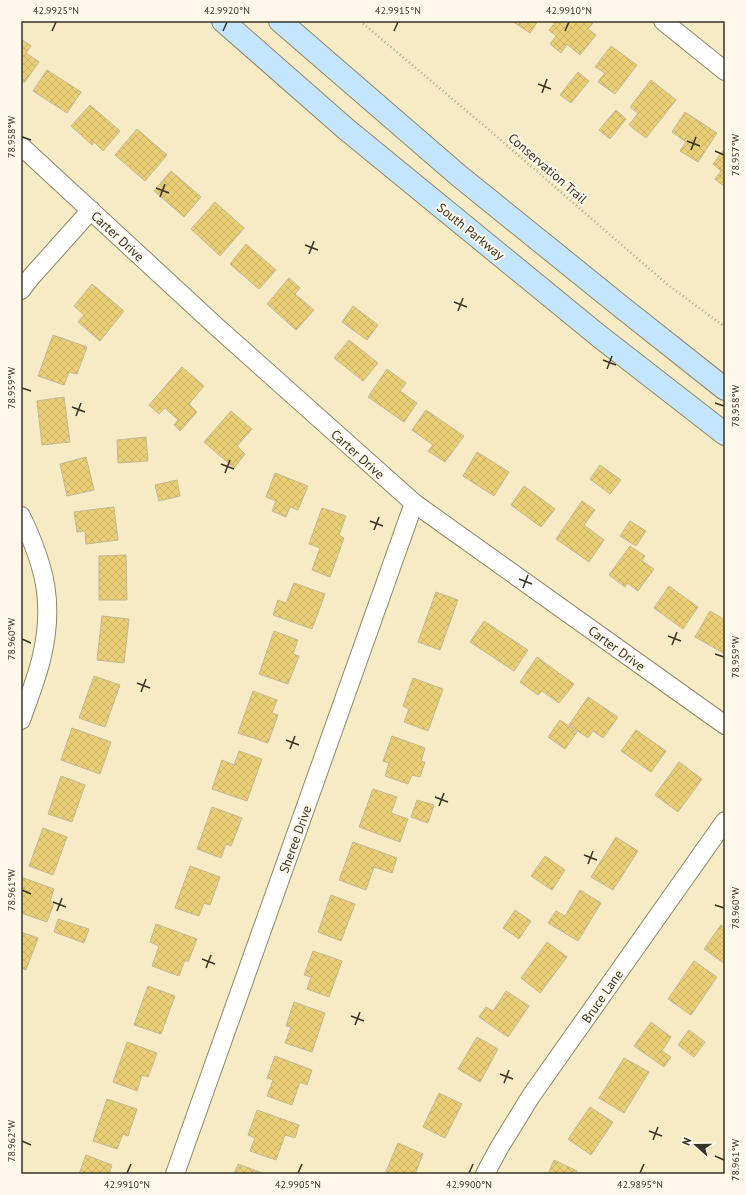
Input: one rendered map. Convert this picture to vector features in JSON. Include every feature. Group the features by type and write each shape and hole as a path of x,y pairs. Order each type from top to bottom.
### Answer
{"main road":[{"name":"South Parkway","path":"223,21 346,129 599,336 725,434"},
{"path":"280,21 458,175 619,306 725,389"}],"street":[{"path":"663,21 725,71"},
{"name":"Carter Drive","path":"21,146 253,359 414,504 725,725"},
{"path":"21,290 91,210"},
{"name":"Sheree Drive","path":"175,1174 414,504"},
{"path":"21,516 35,547 44,575 48,608 47,634 41,661 21,720"},
{"name":"Bruce Lane","path":"485,1174 531,1096 725,821"}],"path":[{"name":"Conservation Trail","path":"360,21 488,129 668,285 725,326"}],"building":[{"path":"512,21 538,21 530,33"},
{"path":"556,21 591,21 593,23 588,29 596,35 580,55 567,44 561,53 550,44 556,36 549,30"},
{"path":"21,39 31,46 26,53 39,62 24,83 21,80"},
{"path":"611,46 637,65 615,94 598,82 605,73 595,67"},
{"path":"47,70 81,92 67,113 33,91"},
{"path":"578,72 589,81 571,103 560,95"},
{"path":"651,80 676,100 646,138 629,125 638,113 630,107"},
{"path":"90,105 120,131 103,151 94,142 92,145 71,126"},
{"path":"616,110 626,119 610,139 599,130"},
{"path":"685,112 717,133 698,162 680,151 686,142 672,132"},
{"path":"137,129 167,155 145,181 115,155"},
{"path":"725,148 725,187 715,179 721,171 713,164"},
{"path":"171,171 201,197 184,217 154,191"},
{"path":"215,202 244,228 220,256 191,229"},
{"path":"246,244 276,270 259,289 230,264"},
{"path":"289,278 300,288 295,294 314,310 296,330 267,304"},
{"path":"92,284 124,311 100,341 78,322 84,315 74,306"},
{"path":"353,306 378,325 367,340 342,322"},
{"path":"53,335 87,347 77,374 69,372 64,385 38,376"},
{"path":"349,340 378,363 363,381 334,358"},
{"path":"182,367 204,386 189,404 197,412 180,431 174,425 178,420 165,408 159,414 149,405"},
{"path":"387,369 406,383 400,391 417,403 404,422 368,397"},
{"path":"64,397 70,442 42,445 37,401"},
{"path":"426,410 464,436 445,462 428,451 433,445 412,430"},
{"path":"231,411 252,429 237,446 245,454 234,468 204,442"},
{"path":"146,437 148,461 118,463 117,440"},
{"path":"477,452 509,472 494,496 463,476"},
{"path":"86,457 94,490 67,496 60,464"},
{"path":"600,465 621,480 610,494 590,479"},
{"path":"275,473 308,486 298,510 290,507 286,517 272,511 276,501 266,497"},
{"path":"177,480 180,496 159,501 155,485"},
{"path":"524,486 555,509 541,527 511,505"},
{"path":"582,501 595,510 584,525 604,540 589,562 556,539"},
{"path":"114,507 118,540 86,544 85,531 77,532 74,512"},
{"path":"322,508 346,516 339,535 344,538 330,577 312,570 320,548 309,544"},
{"path":"630,521 646,531 636,546 620,536"},
{"path":"630,546 645,556 642,561 654,569 638,591 627,583 625,587 609,575"},
{"path":"126,555 127,600 99,600 99,556"},
{"path":"294,583 325,594 312,629 273,615 278,600 286,603"},
{"path":"669,586 698,607 683,629 654,608"},
{"path":"436,592 458,600 440,650 418,642"},
{"path":"710,611 725,620 725,654 695,637"},
{"path":"102,616 129,619 124,663 97,660"},
{"path":"484,621 528,650 514,671 470,642"},
{"path":"274,631 298,640 293,654 299,656 288,684 259,674"},
{"path":"537,657 574,684 559,703 542,691 538,695 520,682"},
{"path":"94,676 120,685 105,727 79,718"},
{"path":"413,678 443,689 428,731 404,722 409,709 403,706"},
{"path":"253,691 277,700 272,713 278,715 268,743 238,733"},
{"path":"588,697 618,717 603,738 593,731 588,738 569,725"},
{"path":"560,720 577,732 565,749 548,737"},
{"path":"72,728 111,742 100,774 61,760"},
{"path":"636,730 666,751 651,772 621,751"},
{"path":"392,736 425,748 421,761 425,762 420,777 412,775 408,784 385,776 389,763 383,761"},
{"path":"239,751 262,759 247,801 212,789 222,760 234,765"},
{"path":"679,762 702,779 678,812 655,795"},
{"path":"61,776 85,785 72,822 48,814"},
{"path":"373,789 397,797 391,813 408,819 400,842 359,827"},
{"path":"417,800 434,805 428,823 411,817"},
{"path":"212,807 242,818 231,846 226,844 221,858 197,849"},
{"path":"43,828 67,837 53,875 29,866"},
{"path":"616,837 638,851 613,890 591,877"},
{"path":"353,842 397,858 392,873 374,867 366,890 339,880"},
{"path":"545,856 565,870 552,890 531,876"},
{"path":"190,866 220,877 210,905 204,903 199,916 175,908"},
{"path":"21,877 54,889 50,901 54,903 47,922 21,913"},
{"path":"580,890 601,903 578,941 548,923 556,911 565,916"},
{"path":"331,895 355,904 341,941 318,932"},
{"path":"515,910 531,921 519,939 503,928"},
{"path":"58,919 89,929 84,943 54,932"},
{"path":"156,924 197,939 188,962 185,960 179,976 152,966 159,946 150,942"},
{"path":"721,925 725,928 725,964 704,949"},
{"path":"21,932 38,938 26,970 21,968"},
{"path":"547,942 567,957 540,993 521,978"},
{"path":"313,951 342,961 329,997 307,989 311,977 304,975"},
{"path":"694,961 717,977 691,1015 668,999"},
{"path":"148,986 175,996 161,1034 134,1025"},
{"path":"506,991 529,1006 508,1037 479,1017 486,1007 493,1011"},
{"path":"294,1002 325,1013 312,1052 285,1043 291,1027 286,1026"},
{"path":"651,1022 671,1037 662,1051 671,1057 664,1067 634,1046"},
{"path":"689,1030 705,1042 694,1057 678,1045"},
{"path":"477,1037 498,1049 480,1082 458,1069"},
{"path":"127,1042 157,1053 148,1077 142,1075 137,1091 113,1082"},
{"path":"275,1056 312,1070 307,1085 300,1082 292,1105 267,1096 273,1080 267,1078"},
{"path":"624,1058 649,1072 624,1113 599,1098"},
{"path":"439,1093 462,1104 445,1138 423,1127"},
{"path":"107,1099 137,1109 128,1136 123,1134 117,1149 93,1141"},
{"path":"590,1107 613,1122 591,1155 568,1139"},
{"path":"257,1110 299,1125 295,1138 285,1135 276,1160 250,1151 255,1138 248,1135"},
{"path":"398,1143 423,1154 415,1174 385,1174"},
{"path":"86,1155 112,1165 109,1174 79,1174"},
{"path":"554,1160 577,1171 575,1174 548,1174"},
{"path":"238,1164 265,1174 234,1174"}]}
